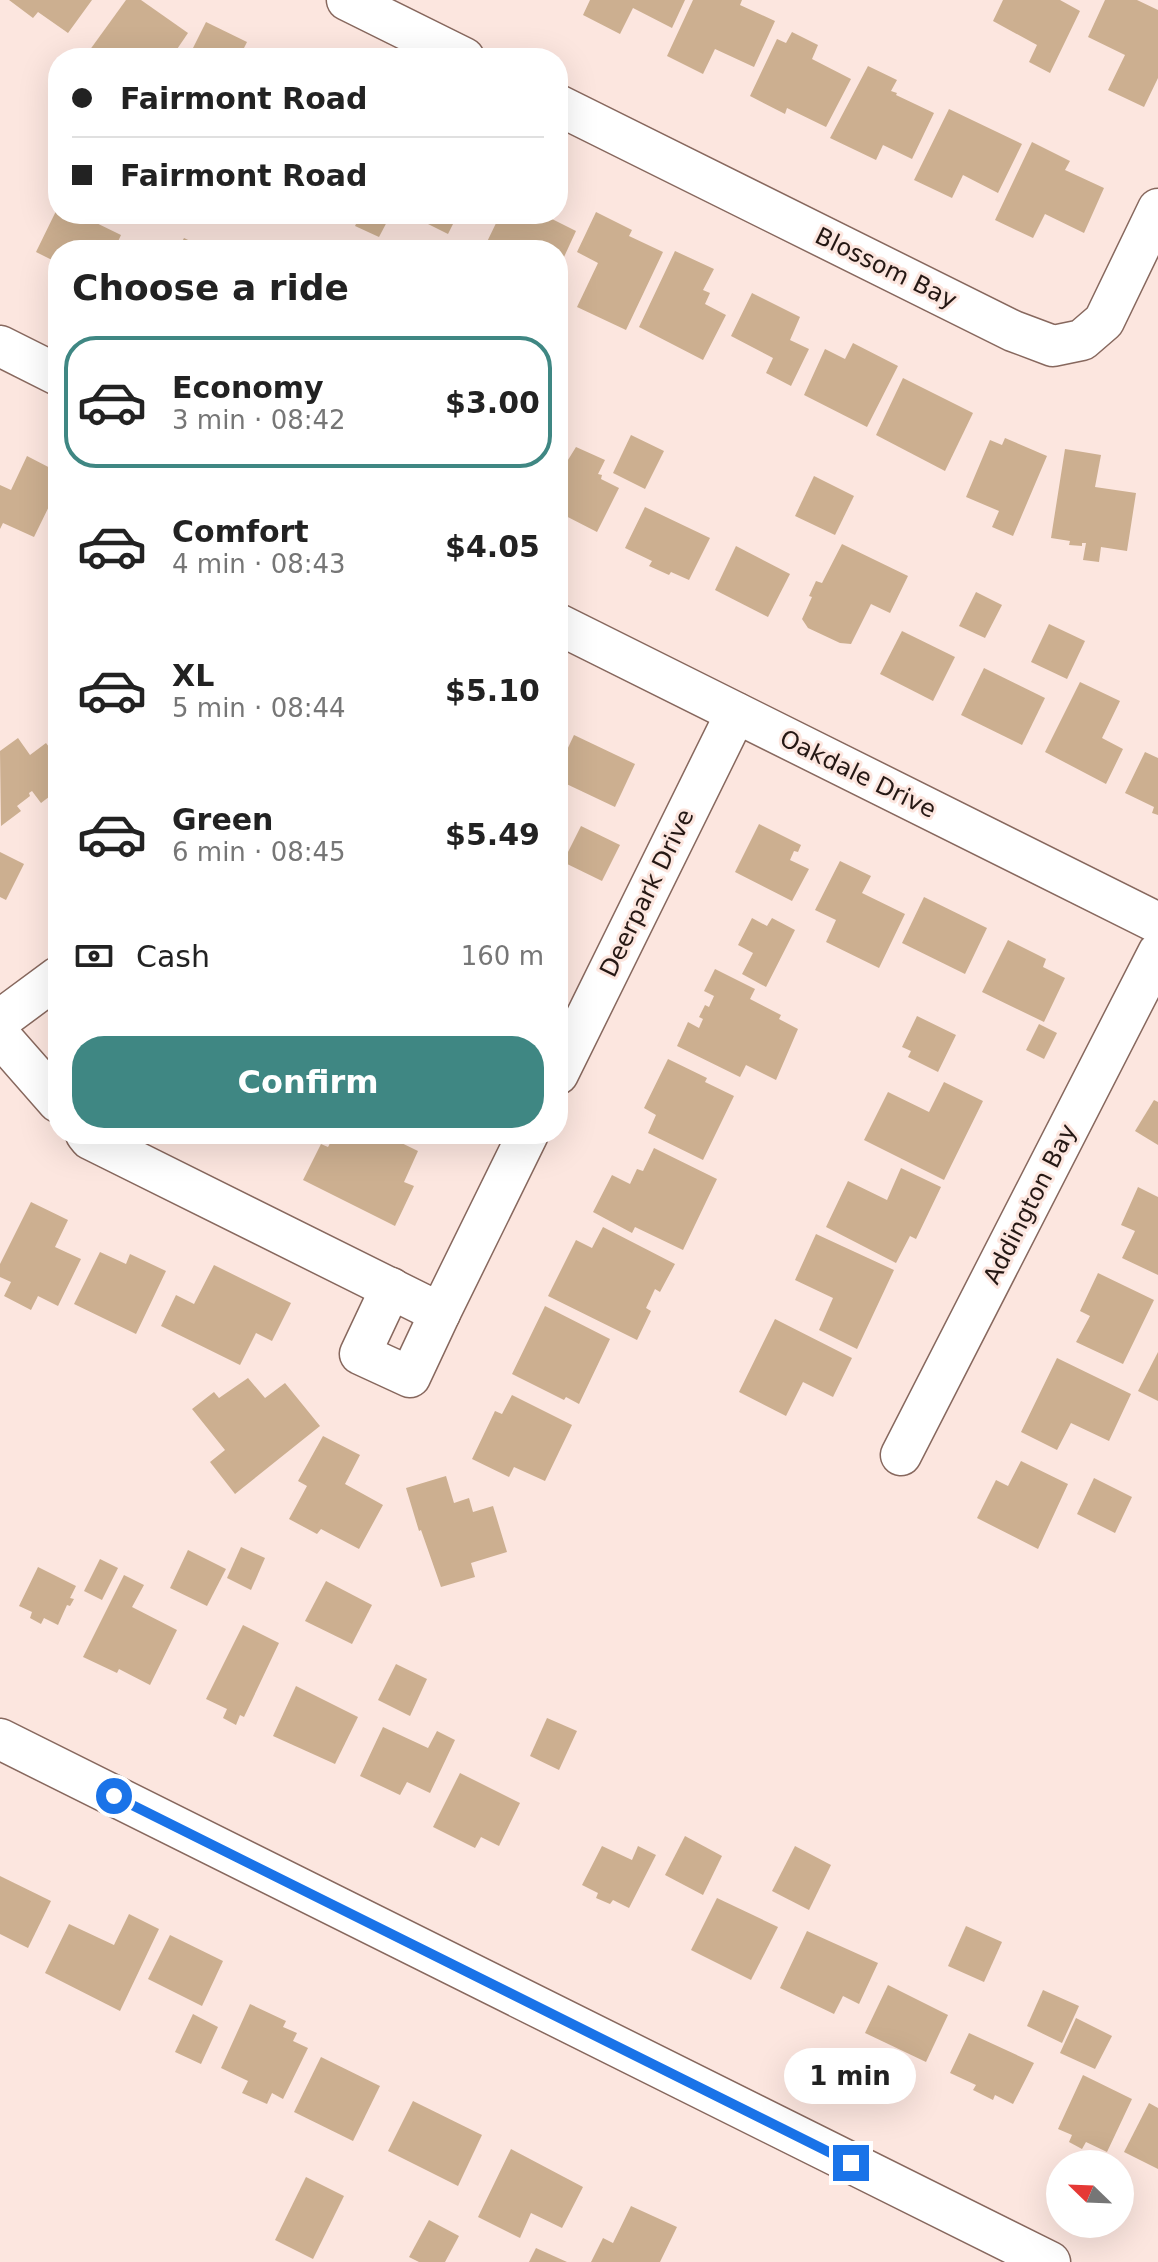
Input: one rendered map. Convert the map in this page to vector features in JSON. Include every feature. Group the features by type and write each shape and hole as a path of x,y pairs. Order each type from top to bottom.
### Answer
{"street":[{"path":"347,0 444,48"},
{"name":"Blossom Bay","path":"568,110 1013,331 1053,346 1082,340 1104,321 1158,209"},
{"path":"0,346 48,370"},
{"name":"Oakdale Drive","path":"568,629 1158,923"},
{"name":"Deerpark Drive","path":"568,1054 736,713"},
{"name":"Addington Bay","path":"901,1455 1158,953"},
{"path":"0,1020 48,984"},
{"path":"0,1036 48,1091"},
{"path":"100,1144 440,1313"},
{"path":"391,1288 360,1354 410,1377 523,1144"},
{"path":"0,1739 1050,2262"}],"building":[{"path":"9,0 92,0 68,33 38,12 33,18"},
{"path":"126,0 141,0 188,33 178,48 91,48"},
{"path":"590,0 685,0 672,28 633,8 620,34 583,15"},
{"path":"693,0 742,0 740,5 775,21 754,67 715,49 703,74 667,56"},
{"path":"1003,0 1060,0 1080,11 1050,73 1029,62 1037,45 993,21"},
{"path":"1105,0 1137,0 1158,10 1158,78 1144,107 1108,90 1125,55 1088,37"},
{"path":"206,22 247,42 244,48 193,48"},
{"path":"792,32 818,45 812,59 851,79 826,127 787,108 785,114 750,96 777,39 786,43"},
{"path":"868,66 897,80 891,91 896,95 934,113 912,159 883,145 876,160 830,138"},
{"path":"949,109 1022,144 998,193 963,175 952,198 914,180"},
{"path":"1032,142 1070,161 1065,170 1104,188 1084,233 1045,214 1033,238 995,220"},
{"path":"596,212 632,230 629,236 663,252 626,330 577,307 598,263 577,252"},
{"path":"50,224 98,224 121,235 119,240 48,240 48,258 36,252"},
{"path":"356,224 386,224 379,237"},
{"path":"428,224 453,224 448,234"},
{"path":"496,224 562,224 576,231 568,248 568,240 488,240"},
{"path":"675,251 714,269 703,290 710,293 705,304 726,315 703,360 639,327"},
{"path":"752,293 800,317 790,340 809,349 791,386 766,373 773,358 731,336"},
{"path":"853,343 898,366 867,427 804,395 825,349 845,359"},
{"path":"903,378 973,413 945,471 876,435"},
{"path":"631,435 664,451 645,489 613,473"},
{"path":"1005,438 1047,456 1013,536 992,527 999,511 966,497 990,440 1002,445"},
{"path":"576,447 605,460 598,474 602,475 601,479 619,488 597,532 568,517 568,460"},
{"path":"1065,449 1101,455 1095,487 1136,493 1127,551 1101,547 1099,562 1083,560 1086,543 1082,546 1069,545 1070,541 1051,538"},
{"path":"27,456 48,467 48,508 34,537 3,523 0,529 0,485 11,490"},
{"path":"814,476 854,496 835,535 795,516"},
{"path":"645,507 710,538 689,580 649,566 652,561 625,548"},
{"path":"842,544 908,576 890,613 871,604 851,644 840,643 808,628 802,619 816,581 822,583"},
{"path":"736,546 790,574 768,617 715,590"},
{"path":"976,592 1002,605 985,638 959,626"},
{"path":"1049,624 1085,641 1067,679 1031,662"},
{"path":"902,631 955,657 933,701 880,674"},
{"path":"984,668 1045,698 1022,745 961,715"},
{"path":"1080,682 1120,701 1102,738 1123,749 1106,784 1045,752"},
{"path":"574,735 635,764 615,807 568,785 568,748"},
{"path":"18,738 30,755 46,743 48,746 48,798 41,803 32,791 17,806 21,811 1,826 0,751"},
{"path":"1145,752 1158,758 1158,815 1152,813 1154,807 1125,793"},
{"path":"759,824 801,845 790,860 809,869 792,901 735,872"},
{"path":"581,826 620,845 602,881 568,864 568,852"},
{"path":"0,852 24,864 6,900 0,897"},
{"path":"840,861 871,876 862,893 905,914 879,968 826,942 836,920 815,910"},
{"path":"924,897 987,928 965,974 902,943"},
{"path":"752,918 767,926 772,918 795,930 766,987 742,974 753,953 738,945"},
{"path":"1008,940 1046,959 1043,967 1065,978 1044,1022 982,992"},
{"path":"715,969 755,989 750,999 781,1015 779,1019 798,1029 776,1080 746,1065 740,1077 677,1046 688,1022 699,1028 703,1019 699,1017 714,996 704,991"},
{"path":"917,1016 956,1035 938,1072 908,1057 911,1051 902,1047"},
{"path":"1039,1024 1057,1033 1044,1059 1026,1050"},
{"path":"668,1059 707,1078 705,1082 734,1096 703,1160 648,1133 656,1115 644,1108"},
{"path":"944,1082 983,1101 944,1180 864,1140 888,1092 929,1112"},
{"path":"1154,1100 1158,1102 1158,1145 1135,1131"},
{"path":"321,1144 328,1147 330,1144 404,1144 418,1151 404,1182 414,1186 395,1226 303,1180"},
{"path":"654,1148 717,1179 683,1250 635,1227 632,1233 593,1212 612,1175 630,1184 637,1169 643,1171"},
{"path":"901,1168 941,1187 916,1239 910,1236 896,1263 826,1227 848,1181 887,1200"},
{"path":"1138,1187 1158,1197 1158,1275 1122,1258 1135,1231 1121,1225"},
{"path":"31,1202 68,1220 55,1247 81,1259 58,1306 38,1296 31,1310 4,1296 11,1282 0,1277 0,1264"},
{"path":"603,1227 675,1264 660,1292 655,1289 646,1308 651,1311 637,1340 548,1296 576,1240 592,1248"},
{"path":"816,1234 894,1270 857,1349 819,1330 833,1298 795,1280"},
{"path":"100,1252 126,1264 130,1254 166,1271 136,1334 74,1304"},
{"path":"214,1265 291,1303 272,1341 256,1333 240,1365 161,1326 176,1295 194,1304"},
{"path":"1098,1273 1154,1300 1123,1364 1076,1342 1090,1316 1080,1311"},
{"path":"545,1306 610,1339 579,1404 566,1397 564,1400 512,1374"},
{"path":"775,1319 852,1358 833,1397 803,1382 786,1416 739,1392"},
{"path":"1158,1352 1158,1401 1138,1391"},
{"path":"1057,1358 1131,1394 1109,1441 1071,1423 1057,1450 1021,1432"},
{"path":"248,1378 265,1398 285,1383 320,1426 235,1494 210,1462 225,1450 192,1409 214,1392 219,1398"},
{"path":"512,1395 572,1425 545,1481 514,1467 509,1477 472,1459 495,1411 502,1414"},
{"path":"323,1436 360,1455 345,1484 383,1505 359,1549 321,1529 317,1534 289,1519 307,1486 298,1481"},
{"path":"1021,1461 1068,1484 1038,1549 977,1518 996,1480 1008,1486"},
{"path":"446,1476 454,1503 469,1498 473,1512 493,1506 507,1552 471,1563 475,1577 441,1587 406,1488"},
{"path":"1094,1478 1132,1497 1115,1533 1077,1514"},
{"path":"241,1547 265,1558 251,1590 227,1578"},
{"path":"188,1550 226,1569 207,1606 170,1588"},
{"path":"100,1559 118,1568 102,1600 84,1591"},
{"path":"38,1567 76,1586 70,1598 74,1599 70,1606 67,1605 58,1625 44,1618 41,1624 30,1618 32,1612 19,1606"},
{"path":"124,1575 144,1585 132,1607 177,1630 150,1685 119,1669 117,1673 83,1657"},
{"path":"326,1581 372,1605 352,1644 305,1621"},
{"path":"243,1625 279,1643 244,1717 240,1715 236,1725 223,1718 227,1709 206,1699"},
{"path":"396,1664 427,1679 410,1716 378,1700"},
{"path":"296,1686 358,1717 335,1764 273,1736"},
{"path":"547,1718 577,1731 559,1770 530,1756"},
{"path":"383,1727 428,1748 437,1731 455,1740 430,1793 407,1782 400,1795 360,1776"},
{"path":"460,1773 520,1803 499,1846 481,1837 475,1848 433,1827"},
{"path":"685,1836 722,1856 703,1895 665,1875"},
{"path":"602,1846 632,1860 638,1846 656,1855 629,1908 613,1900 610,1904 596,1898 598,1893 582,1885"},
{"path":"795,1846 831,1865 809,1910 772,1891"},
{"path":"0,1876 51,1901 28,1948 0,1934"},
{"path":"717,1898 778,1927 751,1980 691,1950"},
{"path":"129,1914 159,1929 120,2011 45,1973 69,1924 114,1945"},
{"path":"966,1926 1002,1942 984,1982 948,1966"},
{"path":"807,1931 878,1963 859,2004 843,1996 834,2014 780,1988"},
{"path":"170,1935 223,1961 202,2006 148,1979"},
{"path":"888,1985 948,2015 926,2062 865,2033"},
{"path":"1043,1990 1079,2006 1062,2043 1027,2026"},
{"path":"250,2004 286,2021 283,2027 297,2033 293,2041 308,2048 283,2099 272,2093 267,2104 242,2093 248,2081 221,2068"},
{"path":"193,2014 218,2027 201,2064 175,2052"},
{"path":"1076,2018 1112,2036 1095,2069 1060,2053"},
{"path":"969,2033 1034,2063 1013,2104 995,2095 993,2100 973,2090 976,2085 950,2073"},
{"path":"321,2057 380,2086 353,2141 294,2112"},
{"path":"1083,2075 1132,2099 1108,2150 1086,2142 1082,2149 1069,2142 1072,2135 1058,2129"},
{"path":"413,2101 482,2135 458,2186 388,2151"},
{"path":"1149,2103 1158,2108 1158,2169 1134,2157 1134,2150 1125,2150"},
{"path":"511,2149 583,2187 562,2228 531,2213 520,2238 478,2217"},
{"path":"306,2177 344,2196 313,2259 275,2240"},
{"path":"631,2206 677,2227 660,2262 591,2262 603,2238 613,2243"},
{"path":"429,2220 459,2236 445,2262 419,2262 409,2257"},
{"path":"536,2248 567,2262 529,2262"}],"route":[{"path":"114,1796 851,2163"}]}
